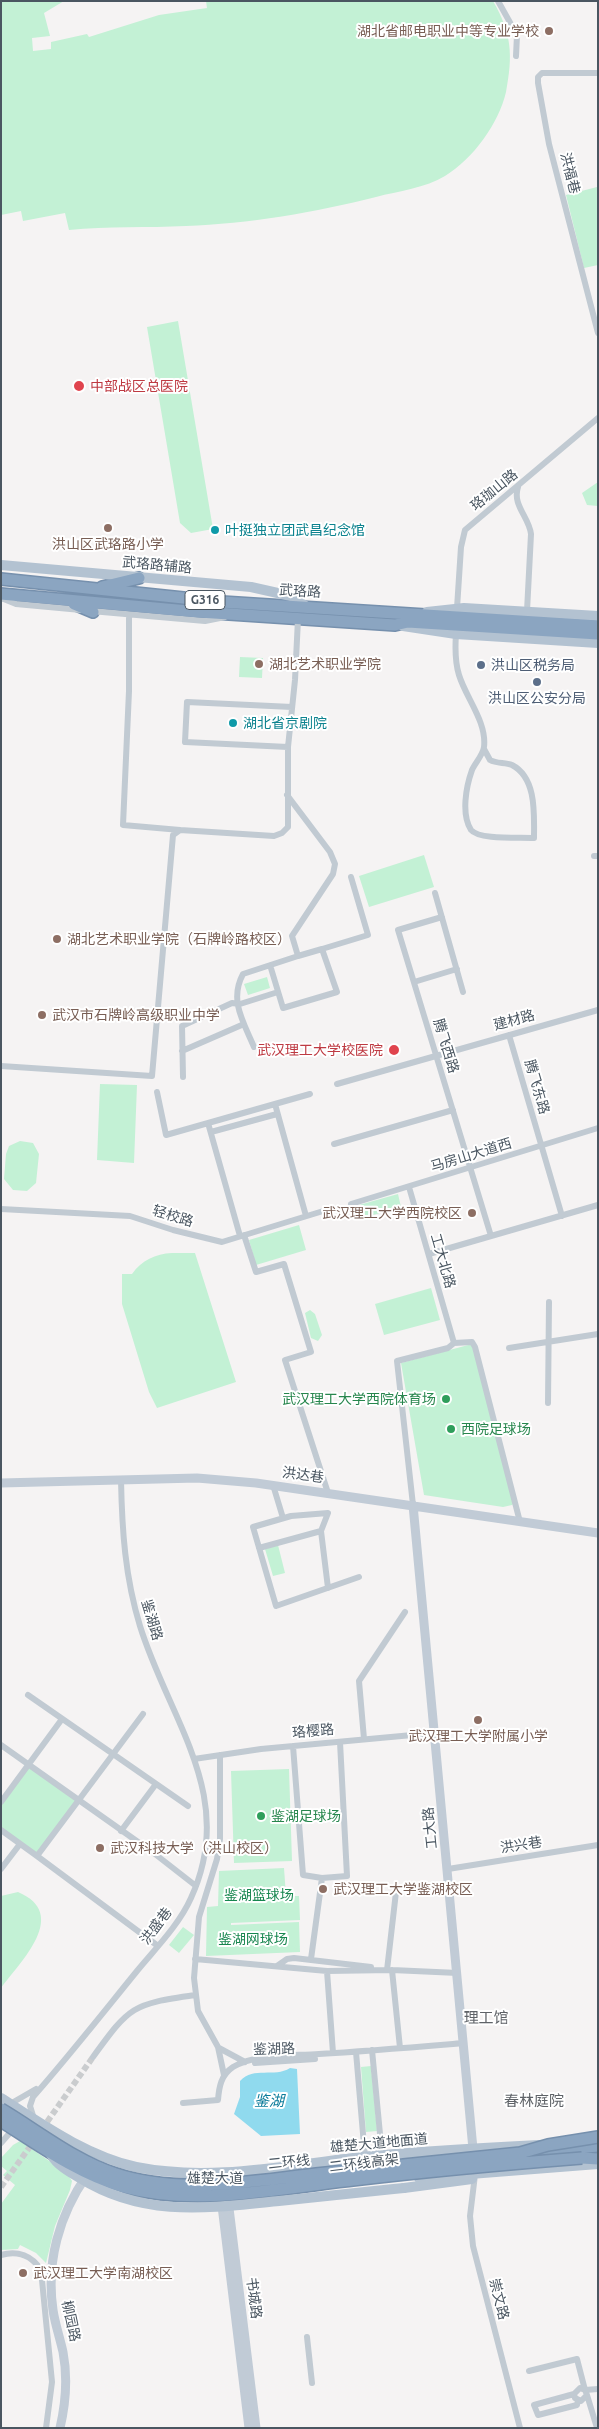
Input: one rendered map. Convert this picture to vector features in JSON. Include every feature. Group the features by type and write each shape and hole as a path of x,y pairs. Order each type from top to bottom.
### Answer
{"highway":[{"path":"94,589 139,578"},
{"name":"武珞路","path":"1,580 222,602 598,626"},
{"name":"武珞路","path":"1,596 58,598 298,619 395,625 408,622 598,634"},
{"path":"58,598 94,612"},
{"name":"二环线","path":"4,2104 92,2164 116,2174 154,2182 215,2184 598,2146"},
{"name":"二环线高架","path":"1,2120 50,2153 96,2177 124,2187 155,2193 190,2195 242,2193 460,2168 598,2158"},
{"path":"520,2153 548,2145 598,2137"}],"main road":[{"name":"武珞路辅路","path":"1,565 268,590 291,596 307,607"},
{"path":"410,614 457,608 598,616"},
{"path":"395,625 456,634 598,643"},
{"name":"雄楚大道地面道","path":"4,2104 82,2147 119,2162 135,2167 180,2173 221,2172 365,2157 598,2141"},
{"name":"雄楚大道","path":"1,2120 92,2169 134,2187 188,2192 224,2192 279,2190 474,2176"},
{"path":"50,2153 55,2161 93,2186 122,2199 158,2207 213,2208 426,2186 494,2172 598,2164"}],"street":[{"path":"498,1 517,35 516,56"},
{"name":"洪福巷","path":"598,73 542,73 539,76 538,83 549,144 598,333"},
{"name":"珞珈山路","path":"457,608 461,547 465,530 598,418"},
{"path":"518,487 516,501 529,524 530,534 527,611"},
{"path":"1,596 16,604 129,615 205,621 239,615"},
{"path":"129,615 129,691 123,826 278,835 288,827 288,747 298,619"},
{"path":"456,634 455,650 458,674 478,719 484,737 484,749 490,760 515,766 529,785 534,809 534,838 481,836 472,832 467,822 467,791 472,770 484,749"},
{"path":"288,747 185,742 187,702 292,707"},
{"path":"288,795 330,852 335,864 333,874 292,936 298,956"},
{"path":"1,1066 152,1076 172,839 173,835 180,830"},
{"path":"254,1047 236,1004 236,990 243,974 368,935 351,877"},
{"path":"435,893 463,992"},
{"name":"腾飞西路","path":"442,917 398,930 491,1236"},
{"path":"270,965 283,1008 337,992 322,949"},
{"path":"414,982 456,969"},
{"path":"183,1077 182,1026 232,1003 236,1004 278,992"},
{"name":"建材路","path":"337,1084 436,1054 598,1010"},
{"path":"182,1050 244,1024"},
{"name":"腾飞东路","path":"509,1035 562,1216"},
{"path":"156,1092 166,1135 310,1094"},
{"path":"275,1104 306,1216"},
{"path":"334,1144 453,1110"},
{"path":"210,1132 278,1114"},
{"path":"208,1123 242,1235 256,1272 284,1264 312,1352 285,1360 328,1493"},
{"name":"马房山大道西","path":"351,1204 470,1169 598,1128"},
{"name":"工大北路","path":"408,1187 454,1343"},
{"path":"429,1254 598,1205"},
{"name":"轻校路","path":"1,1209 130,1216 173,1230 222,1242 333,1208"},
{"path":"548,1403 549,1302"},
{"path":"509,1348 598,1334"},
{"path":"413,1505 397,1361 448,1348 454,1343 472,1342 476,1347 520,1522"},
{"name":"洪达巷","path":"1,1483 197,1478 273,1485 598,1533"},
{"name":"鉴湖路","path":"121,1480 122,1535 134,1605 146,1643 194,1759"},
{"path":"273,1485 283,1518"},
{"name":"工大路","path":"413,1505 473,2149"},
{"path":"328,1588 321,1531 326,1513 283,1518 253,1527 276,1606 328,1588 359,1577"},
{"path":"259,1548 321,1531"},
{"path":"364,1740 359,1680 405,1612"},
{"path":"28,1695 188,1806"},
{"path":"37,1856 143,1714"},
{"path":"1,1802 62,1719"},
{"name":"珞樱路","path":"194,1759 293,1746 434,1733"},
{"path":"293,1746 304,1875 322,1878 348,1876 340,1742"},
{"path":"1,1745 196,1886"},
{"path":"220,1755 220,1839 217,1859 199,1917 195,1959 195,1995 202,2020 218,2047 224,2075"},
{"name":"洪盛巷","path":"34,2119 30,2106 31,2099 158,1946 187,1906 196,1886 205,1856 208,1824 204,1794 194,1759"},
{"path":"121,1831 156,1784"},
{"path":"1,1830 158,1946"},
{"path":"1,1869 20,1844"},
{"name":"洪兴巷","path":"448,1869 598,1845"},
{"path":"311,1960 322,1878"},
{"path":"396,1892 389,1970 400,2048"},
{"path":"195,1959 327,1971 389,1970"},
{"path":"277,1966 290,1959 389,1970 458,1974"},
{"path":"327,1971 333,2053"},
{"path":"93,2057 124,2016 141,2006 166,1999 195,1995"},
{"name":"鉴湖路","path":"245,2062 263,2063 400,2048 464,2045"},
{"name":"鉴湖路","path":"372,2052 464,2045"},
{"path":"218,2047 245,2062"},
{"path":"372,2052 382,2156"},
{"name":"鉴湖路","path":"245,2062 282,2056 333,2053 356,2054"},
{"path":"356,2054 365,2157"},
{"path":"183,2103 218,2100 219,2086 224,2075 234,2067 245,2062"},
{"name":"洪盛巷","path":"4,2104 49,2079"},
{"path":"1,2143 15,2127"},
{"name":"柳园路","path":"60,2428 65,2405 67,2377 54,2312 51,2270 56,2240 64,2218 82,2183 92,2169"},
{"name":"书城路","path":"221,2172 256,2428"},
{"name":"崇文路","path":"474,2176 470,2231 491,2321 520,2428"},
{"name":"书城路","path":"224,2192 249,2428"},
{"path":"1,2255 16,2252 24,2254 36,2263 41,2270 52,2382 46,2428"},
{"path":"307,2337 312,2383"},
{"path":"529,2371 577,2359 597,2428"},
{"path":"586,2392 584,2400 576,2397 534,2404 538,2415 577,2405 576,2397 580,2388 586,2392 598,2389"}],"green space":[{"path":"1,1 64,1 44,13 50,36 32,38 33,51 51,49 51,42 87,34 89,37 159,15 207,8 206,1 493,1 507,35 510,67 503,104 491,128 465,160 445,176 429,184 330,208 257,220 209,225 69,230 65,213 23,221 21,211 1,215"},
{"path":"597,187 598,265 584,268 566,195"},
{"path":"178,321 213,529 191,533 180,523 147,327"},
{"path":"598,482 598,506 587,505 582,493"},
{"path":"240,657 263,658 262,678 239,677"},
{"path":"424,855 434,887 369,907 359,876"},
{"path":"267,977 270,988 248,995 244,984"},
{"path":"100,1084 137,1085 134,1163 97,1160"},
{"path":"20,1141 33,1143 39,1154 36,1183 27,1191 13,1190 4,1179 6,1154 9,1146"},
{"path":"398,1194 401,1207 356,1220 352,1207"},
{"path":"299,1225 306,1250 256,1265 249,1240"},
{"path":"172,1253 195,1253 236,1382 157,1408 149,1392 122,1304 122,1274 132,1274 149,1259"},
{"path":"431,1288 440,1320 384,1335 375,1304"},
{"path":"310,1310 315,1314 322,1335 318,1341 311,1338 305,1313"},
{"name":"武汉理工大学西院体育场","path":"472,1344 514,1503 503,1507 424,1495 401,1363"},
{"path":"278,1545 285,1573 273,1576 265,1549"},
{"path":"29,1764 79,1801 37,1856 1,1830 1,1802"},
{"name":"鉴湖足球场","path":"289,1769 292,1861 234,1863 231,1771"},
{"path":"284,1868 286,1896 299,1896 300,1920 231,1923 231,1925 299,1922 300,1952 206,1956 207,1907 218,1906 219,1871"},
{"path":"18,1892 33,1901 40,1912 41,1925 29,1952 1,1988 1,1896"},
{"path":"183,1927 194,1935 179,1953 169,1945"},
{"path":"371,2066 377,2131 366,2132 361,2067"},
{"path":"20,2141 67,2173 72,2181 55,2226 46,2263 36,2253 20,2245 18,2249 1,2250 1,2204 15,2185 3,2175 7,2171 1,2166 1,2158 13,2145"}],"water":[{"name":"鉴湖","path":"290,2068 297,2069 300,2134 261,2136 234,2114 240,2097 240,2081 251,2074 284,2071"}],"tunnel":[{"path":"42,2129 93,2057"},
{"path":"1,2187 34,2141"}],"place":[{"name":"湖北省邮电职业中等专业学校","path":"549,31"},
{"name":"中部战区总医院","path":"79,386"},
{"name":"洪山区武珞路小学","path":"108,528"},
{"name":"叶挺独立团武昌纪念馆","path":"215,530"},
{"name":"湖北艺术职业学院","path":"259,664"},
{"name":"洪山区税务局","path":"481,665"},
{"name":"洪山区公安分局","path":"537,682"},
{"name":"湖北省京剧院","path":"233,723"},
{"name":"湖北艺术职业学院（石牌岭路校区）","path":"57,939"},
{"name":"武汉市石牌岭高级职业中学","path":"42,1015"},
{"name":"武汉理工大学校医院","path":"394,1050"},
{"name":"武汉理工大学西院校区","path":"472,1213"},
{"name":"武汉理工大学西院体育场","path":"446,1399"},
{"name":"西院足球场","path":"451,1429"},
{"name":"武汉理工大学附属小学","path":"478,1720"},
{"name":"鉴湖足球场","path":"261,1816"},
{"name":"武汉科技大学（洪山校区）","path":"100,1848"},
{"name":"武汉理工大学鉴湖校区","path":"323,1889"},
{"name":"武汉理工大学南湖校区","path":"23,2273"}],"district":[{"name":"理工馆","path":"486,2018"},
{"name":"春林庭院","path":"534,2101"}],"park label":[{"name":"鉴湖篮球场","path":"259,1895"},
{"name":"鉴湖网球场","path":"253,1939"}]}
